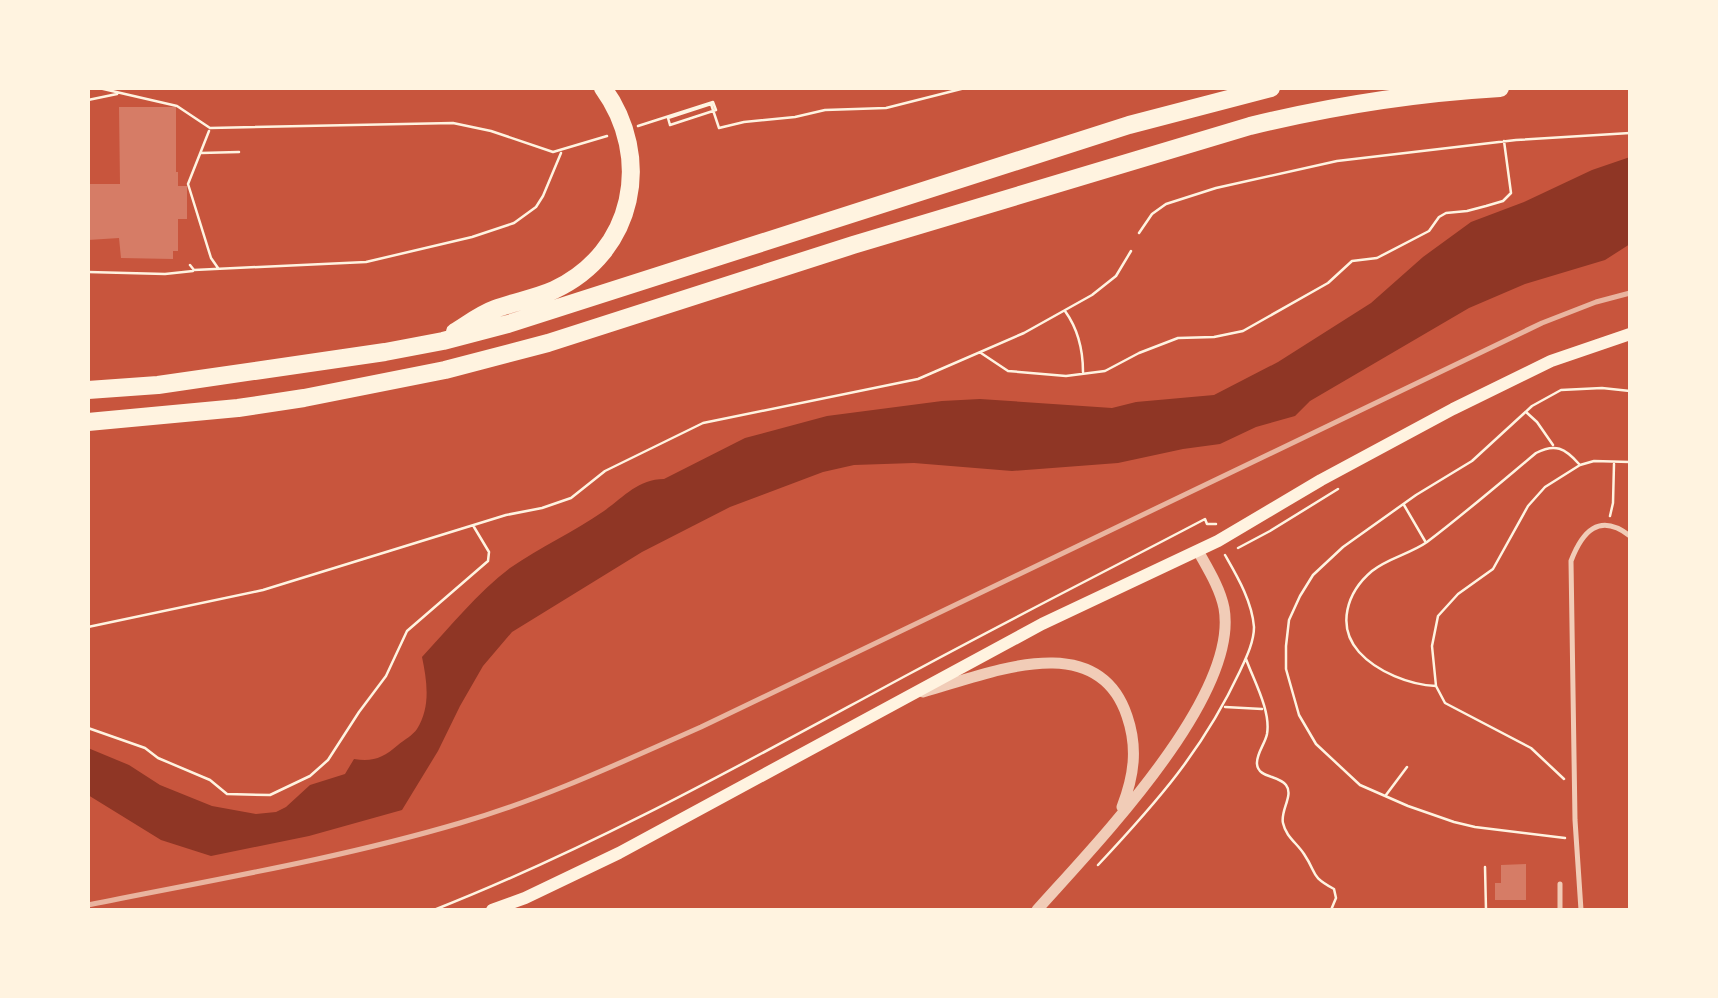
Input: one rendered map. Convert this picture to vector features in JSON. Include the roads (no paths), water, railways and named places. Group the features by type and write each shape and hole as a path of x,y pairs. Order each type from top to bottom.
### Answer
{"highway":[{"path":"442,341 484,313 554,290 588,269 608,245 624,219 630,191 630,160 617,108 603,88"},
{"path":"88,390 158,384 442,341 560,308 1130,125 1271,88"},
{"path":"88,422 238,408 445,370 548,343 853,245 1250,126 1381,100 1500,88"}],"main road":[{"path":"492,910 619,853 902,698 1083,604 1198,552 1453,409 1552,361 1630,334"}],"street":[{"path":"1037,910 1117,820 1180,737 1214,671 1222,646 1224,607 1198,552"},
{"path":"902,698 1026,663 1082,667 1103,678 1121,697 1135,758 1117,820"}],"lane":[{"path":"1581,910 1572,561 1579,540 1591,528 1608,526 1630,536"},
{"path":"1560,884 1560,910"}],"railway":[{"path":"88,905 368,847 460,823 552,791 701,727 1542,323 1630,293"}]}
